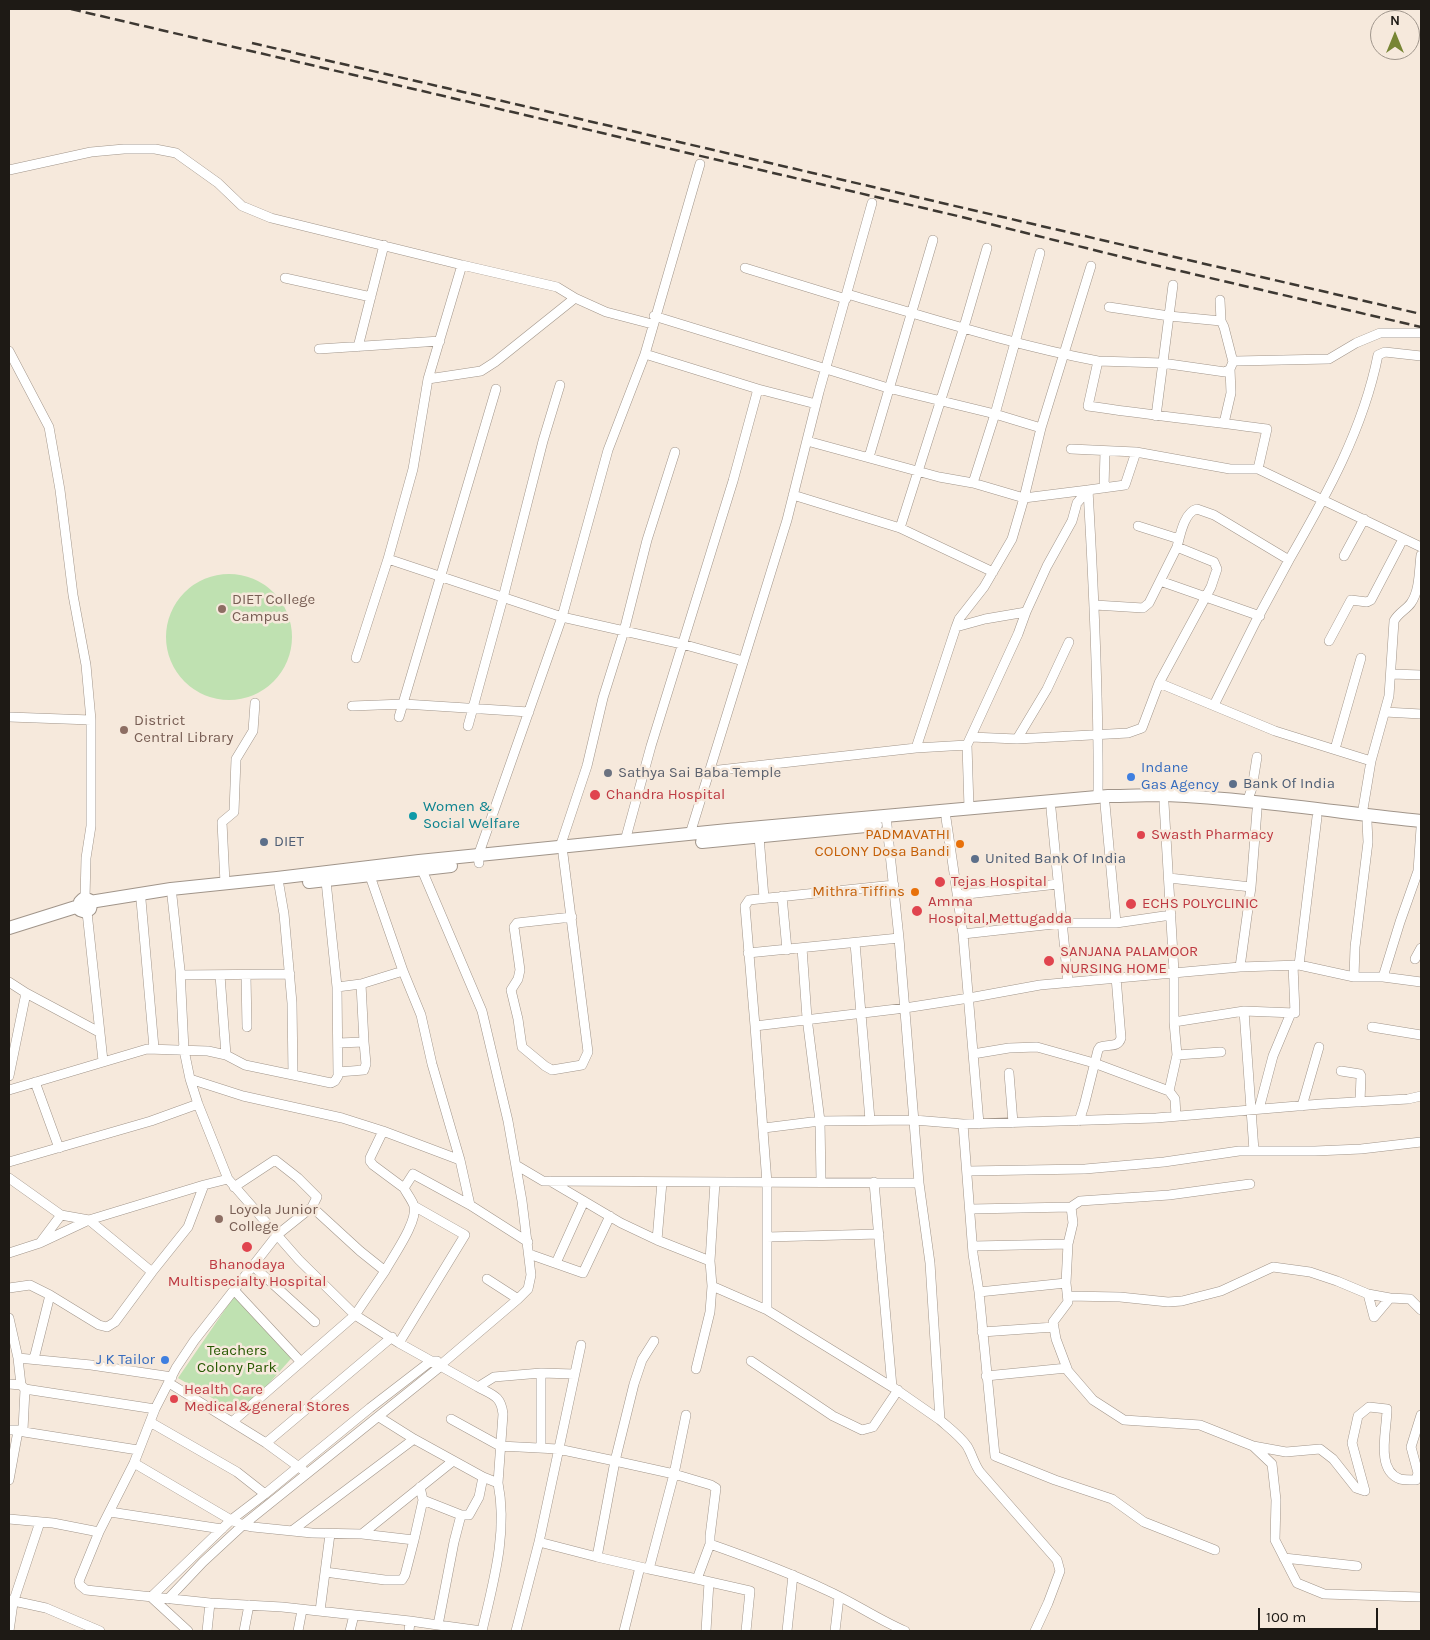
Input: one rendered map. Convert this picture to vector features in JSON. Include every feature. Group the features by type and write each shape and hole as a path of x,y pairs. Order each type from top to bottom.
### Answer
{"highway":[{"path":"9,928 86,906 141,893 224,883 562,851 759,836 968,808 1102,801 1164,795 1247,802 1421,828"},
{"path":"562,851 625,841 690,834 887,820 946,818 1052,809 1102,801 1164,803 1257,810 1317,817 1421,821"},
{"path":"9,935 86,906 422,870 478,859"}],"street":[{"path":"9,170 91,152 155,149 176,153 218,183 242,206 271,218 557,287 575,298 606,312 653,320 888,388 995,414 1041,428"},
{"path":"478,859 562,617 608,450 644,354 700,164"},
{"path":"690,834 793,495 816,404 872,203"},
{"path":"869,458 933,240"},
{"path":"358,346 384,245"},
{"path":"900,528 964,328 987,248"},
{"path":"973,483 1016,342 1040,253"},
{"path":"356,658 388,559 413,469 428,379 462,265"},
{"path":"916,748 959,619 984,587 1012,539 1041,428 1091,266"},
{"path":"745,268 1064,355 1098,361 1162,363 1225,372 1231,365 1248,360 1322,360 1380,333 1421,333"},
{"path":"285,278 371,297"},
{"path":"1156,416 1173,285"},
{"path":"428,379 481,371 575,298"},
{"path":"1220,300 1221,321 1224,327 1231,365 1231,393 1224,423"},
{"path":"1109,307 1221,321"},
{"path":"319,349 440,342"},
{"path":"9,351 49,427 60,490 73,595 86,665 91,720 92,826 86,858 86,906 103,1061"},
{"path":"1214,705 1256,621 1323,501 1353,438 1369,392 1378,355 1385,352 1421,356"},
{"path":"644,354 758,389 816,404"},
{"path":"1098,361 1088,406 1267,429 1258,469"},
{"path":"468,726 543,441 560,385"},
{"path":"399,717 496,389"},
{"path":"625,841 650,746 733,481 758,389"},
{"path":"807,441 917,471 973,483 1024,498 1125,485 1136,452"},
{"path":"1071,449 1136,452 1230,469 1258,469 1421,547"},
{"path":"1104,488 1105,451"},
{"path":"572,917 517,923 514,927 520,970 518,979 511,990 522,1047 552,1070 582,1066 588,1052 572,917 562,851 587,766 603,698 624,631 647,540 675,452"},
{"path":"1088,490 1095,606 1102,801 1116,922"},
{"path":"968,808 969,741 1018,634 1046,566 1072,520 1077,504 1088,490"},
{"path":"793,495 900,528 993,572"},
{"path":"1095,606 1142,608 1149,603 1178,543 1187,517 1191,512 1198,509 1214,515 1289,560"},
{"path":"1344,556 1364,520"},
{"path":"710,771 969,741 1128,733 1142,728 1159,683 1212,587 1216,566 1214,562 1178,543 1138,526"},
{"path":"1329,641 1351,600 1367,602 1371,600 1403,539"},
{"path":"1354,977 1355,947 1368,842 1364,819 1371,761 1390,696 1394,621 1415,596 1421,555"},
{"path":"388,559 562,617 682,644 743,661"},
{"path":"1160,581 1260,616"},
{"path":"956,627 993,617 1026,612"},
{"path":"1017,739 1047,689 1069,642"},
{"path":"1335,750 1361,658"},
{"path":"1392,674 1421,675"},
{"path":"1159,683 1275,731 1371,761"},
{"path":"224,883 222,822 234,812 236,759 253,731 255,703"},
{"path":"352,706 404,704 529,712"},
{"path":"1385,712 1421,714"},
{"path":"9,717 91,720"},
{"path":"1247,802 1252,788 1256,757"},
{"path":"1164,803 1177,1055 1169,1091"},
{"path":"1052,809 1068,982"},
{"path":"1240,967 1251,887 1257,810"},
{"path":"1174,1022 1244,1011 1295,1013 1296,965 1317,817"},
{"path":"946,818 963,934 980,1124"},
{"path":"887,820 899,938 919,1183 930,1263 940,1420"},
{"path":"1383,976 1418,871 1421,828"},
{"path":"759,836 764,898"},
{"path":"168,1599 203,1562 243,1525 379,1417 528,1289 530,1275 528,1242 516,1165 508,1121 482,1010 422,870"},
{"path":"370,876 403,971 421,1015 432,1064 460,1160 470,1205"},
{"path":"1169,878 1251,887"},
{"path":"9,1090 103,1061 154,1048 226,1055 245,1065 330,1083 335,1081 338,1072 337,987 326,880"},
{"path":"958,895 1058,884"},
{"path":"279,885 290,974 293,1075"},
{"path":"767,1310 767,1182 745,906 749,900 894,885"},
{"path":"172,896 181,975 184,1050 190,1080 198,1104 228,1179 234,1187 277,1235 299,1260 355,1314 431,1361 442,1364 496,1396 502,1403 503,1414 498,1483 502,1504 499,1555 482,1631 354,1615 86,1590 80,1585 79,1581 99,1532 134,1463 155,1410 170,1380 194,1341 277,1235 312,1207 317,1197 298,1178 275,1160 234,1187"},
{"path":"782,896 787,950"},
{"path":"141,900 154,1048"},
{"path":"963,934 1063,923 1116,922 1171,915"},
{"path":"748,954 899,938"},
{"path":"855,943 870,1120"},
{"path":"802,948 807,1018 820,1121 821,1181"},
{"path":"1414,959 1421,948"},
{"path":"755,1026 807,1018 861,1014 905,1008 1040,985 1240,967 1296,965 1354,977 1383,976 1421,982"},
{"path":"337,987 361,984 403,971"},
{"path":"181,975 246,976 290,974"},
{"path":"220,975 226,1055"},
{"path":"246,976 247,1027"},
{"path":"1079,1120 1100,1047 1116,1045 1120,1042 1116,978"},
{"path":"9,982 26,994 99,1032"},
{"path":"338,1072 364,1070 366,1064 361,984"},
{"path":"9,1076 26,994"},
{"path":"1244,1011 1255,1110 1254,1151"},
{"path":"1255,1110 1273,1056 1291,1013"},
{"path":"1372,1027 1421,1035"},
{"path":"338,1043 364,1042"},
{"path":"974,1054 1028,1046 1038,1047 1094,1063 1169,1091 1175,1099 1176,1116"},
{"path":"1302,1106 1319,1047"},
{"path":"1177,1055 1220,1052"},
{"path":"1341,1071 1360,1074 1360,1102"},
{"path":"1009,1073 1013,1123"},
{"path":"190,1080 243,1096 324,1114 383,1131 460,1160"},
{"path":"35,1082 59,1148"},
{"path":"764,1128 820,1121 914,1120 980,1124 1156,1118 1408,1099 1421,1096"},
{"path":"9,1162 152,1121 198,1104"},
{"path":"963,1124 973,1246 995,1456 1055,1480 1112,1499 1144,1522 1216,1550"},
{"path":"266,1443 395,1340 465,1236 414,1206 404,1188 370,1161 383,1131"},
{"path":"968,1171 1085,1168 1164,1162 1239,1151 1315,1152 1421,1142"},
{"path":"516,1165 544,1181 919,1183"},
{"path":"404,1188 413,1174 470,1205 528,1242"},
{"path":"9,1178 61,1215 90,1220 152,1272"},
{"path":"9,1253 40,1243 90,1220 228,1179"},
{"path":"550,1181 610,1216 657,1240 710,1261"},
{"path":"657,1240 662,1182"},
{"path":"696,1369 710,1312 712,1286 710,1261 715,1182"},
{"path":"751,1361 833,1416 862,1430 873,1427 895,1389 874,1182"},
{"path":"971,1209 1072,1207 1080,1201 1169,1195 1250,1184"},
{"path":"9,1288 30,1284 99,1326 107,1326 115,1322 188,1227 204,1185"},
{"path":"556,1263 584,1201"},
{"path":"232,1422 355,1314 385,1271 409,1229 413,1218 414,1206"},
{"path":"312,1207 385,1271"},
{"path":"1072,1207 1073,1223 1068,1244 1066,1283 1068,1302 1053,1322 1056,1339 1067,1368 1093,1400 1124,1420 1200,1425 1253,1446 1286,1452 1320,1449 1333,1459 1356,1488 1365,1491 1352,1443 1358,1416 1369,1407 1387,1409 1387,1426 1383,1452 1387,1470 1400,1479 1419,1480 1411,1447 1421,1415"},
{"path":"40,1243 61,1215"},
{"path":"529,1254 583,1273 610,1216"},
{"path":"767,1237 879,1234"},
{"path":"973,1246 1068,1244"},
{"path":"253,1266 315,1322"},
{"path":"1068,1296 1120,1297 1168,1302 1182,1301 1221,1291 1274,1267 1310,1272 1337,1280 1368,1294 1410,1299 1421,1310"},
{"path":"487,1280 518,1299"},
{"path":"979,1292 1066,1283"},
{"path":"712,1286 767,1310 895,1389 940,1420 962,1440 980,1472 1057,1560 1060,1571 1048,1603 1034,1631"},
{"path":"234,1290 300,1361"},
{"path":"1368,1294 1374,1317 1390,1298"},
{"path":"34,1359 50,1295"},
{"path":"9,1318 23,1387 23,1430 13,1430"},
{"path":"982,1332 1054,1327"},
{"path":"597,1556 615,1461 642,1360 654,1342"},
{"path":"516,1631 538,1542 581,1345"},
{"path":"18,1358 170,1380 266,1443 309,1474"},
{"path":"152,1597 231,1520 431,1361"},
{"path":"986,1376 1067,1368"},
{"path":"478,1387 494,1377 541,1372 574,1374"},
{"path":"541,1372 541,1448"},
{"path":"9,1384 155,1410"},
{"path":"624,1631 674,1474 686,1415"},
{"path":"379,1417 453,1461 498,1483"},
{"path":"451,1419 500,1446 558,1449 711,1484 716,1488 710,1544 697,1579"},
{"path":"150,1422 237,1472 265,1494"},
{"path":"13,1430 138,1450"},
{"path":"9,1480 13,1430"},
{"path":"293,1530 414,1439"},
{"path":"1253,1446 1272,1464 1276,1500 1275,1540 1296,1583 1324,1594 1421,1597"},
{"path":"362,1534 453,1461"},
{"path":"134,1463 231,1520 243,1525 312,1533 362,1534 414,1540"},
{"path":"423,1500 461,1515 469,1515 479,1497 483,1477"},
{"path":"326,1572 385,1580 402,1580 405,1575 423,1500 420,1487"},
{"path":"110,1512 222,1529"},
{"path":"438,1625 461,1515"},
{"path":"9,1519 99,1532"},
{"path":"9,1631 11,1601 40,1522"},
{"path":"320,1612 330,1534"},
{"path":"538,1542 750,1591 746,1631"},
{"path":"710,1544 764,1562 828,1590 839,1598 904,1631"},
{"path":"1284,1558 1357,1566"},
{"path":"188,1560 203,1562"},
{"path":"787,1631 794,1575"},
{"path":"706,1631 710,1582"},
{"path":"152,1597 188,1631"},
{"path":"835,1631 839,1598"},
{"path":"11,1601 46,1608 100,1631"},
{"path":"207,1631 210,1603"},
{"path":"244,1631 249,1605"},
{"path":"298,1631 302,1610"},
{"path":"350,1631 354,1615"},
{"path":"408,1631 410,1621"}],"green space":[{"path":"229,574 253,579 274,592 287,613 292,637 287,661 274,682 253,695 229,700 205,695 184,682 171,661 166,637 171,613 184,592 205,579"},
{"name":"Teachers Colony Park","path":"235,1295 296,1353 241,1415 178,1378"}],"railway":[{"path":"71,9 962,217 1150,264 1421,327"},
{"path":"252,43 1421,314"}],"place":[{"name":"DIET College Campus","path":"222,609"},
{"name":"District Central Library","path":"124,730"},
{"name":"Sathya Sai Baba Temple","path":"608,773"},
{"name":"Indane Gas Agency","path":"1131,777"},
{"name":"Bank Of India","path":"1233,784"},
{"name":"Chandra Hospital","path":"595,795"},
{"name":"Women & Social Welfare","path":"413,816"},
{"name":"Swasth Pharmacy","path":"1141,835"},
{"name":"DIET","path":"264,842"},
{"name":"PADMAVATHI COLONY Dosa Bandi","path":"960,844"},
{"name":"United Bank Of India","path":"975,859"},
{"name":"Tejas Hospital","path":"940,882"},
{"name":"Mithra Tiffins","path":"915,892"},
{"name":"ECHS POLYCLINIC","path":"1131,904"},
{"name":"Amma Hospital,Mettugadda","path":"917,911"},
{"name":"SANJANA PALAMOOR NURSING HOME","path":"1049,961"},
{"name":"Loyola Junior College","path":"219,1219"},
{"name":"Bhanodaya Multispecialty Hospital","path":"247,1247"},
{"name":"J K Tailor","path":"165,1360"},
{"name":"Health Care Medical&general Stores","path":"174,1399"}]}
